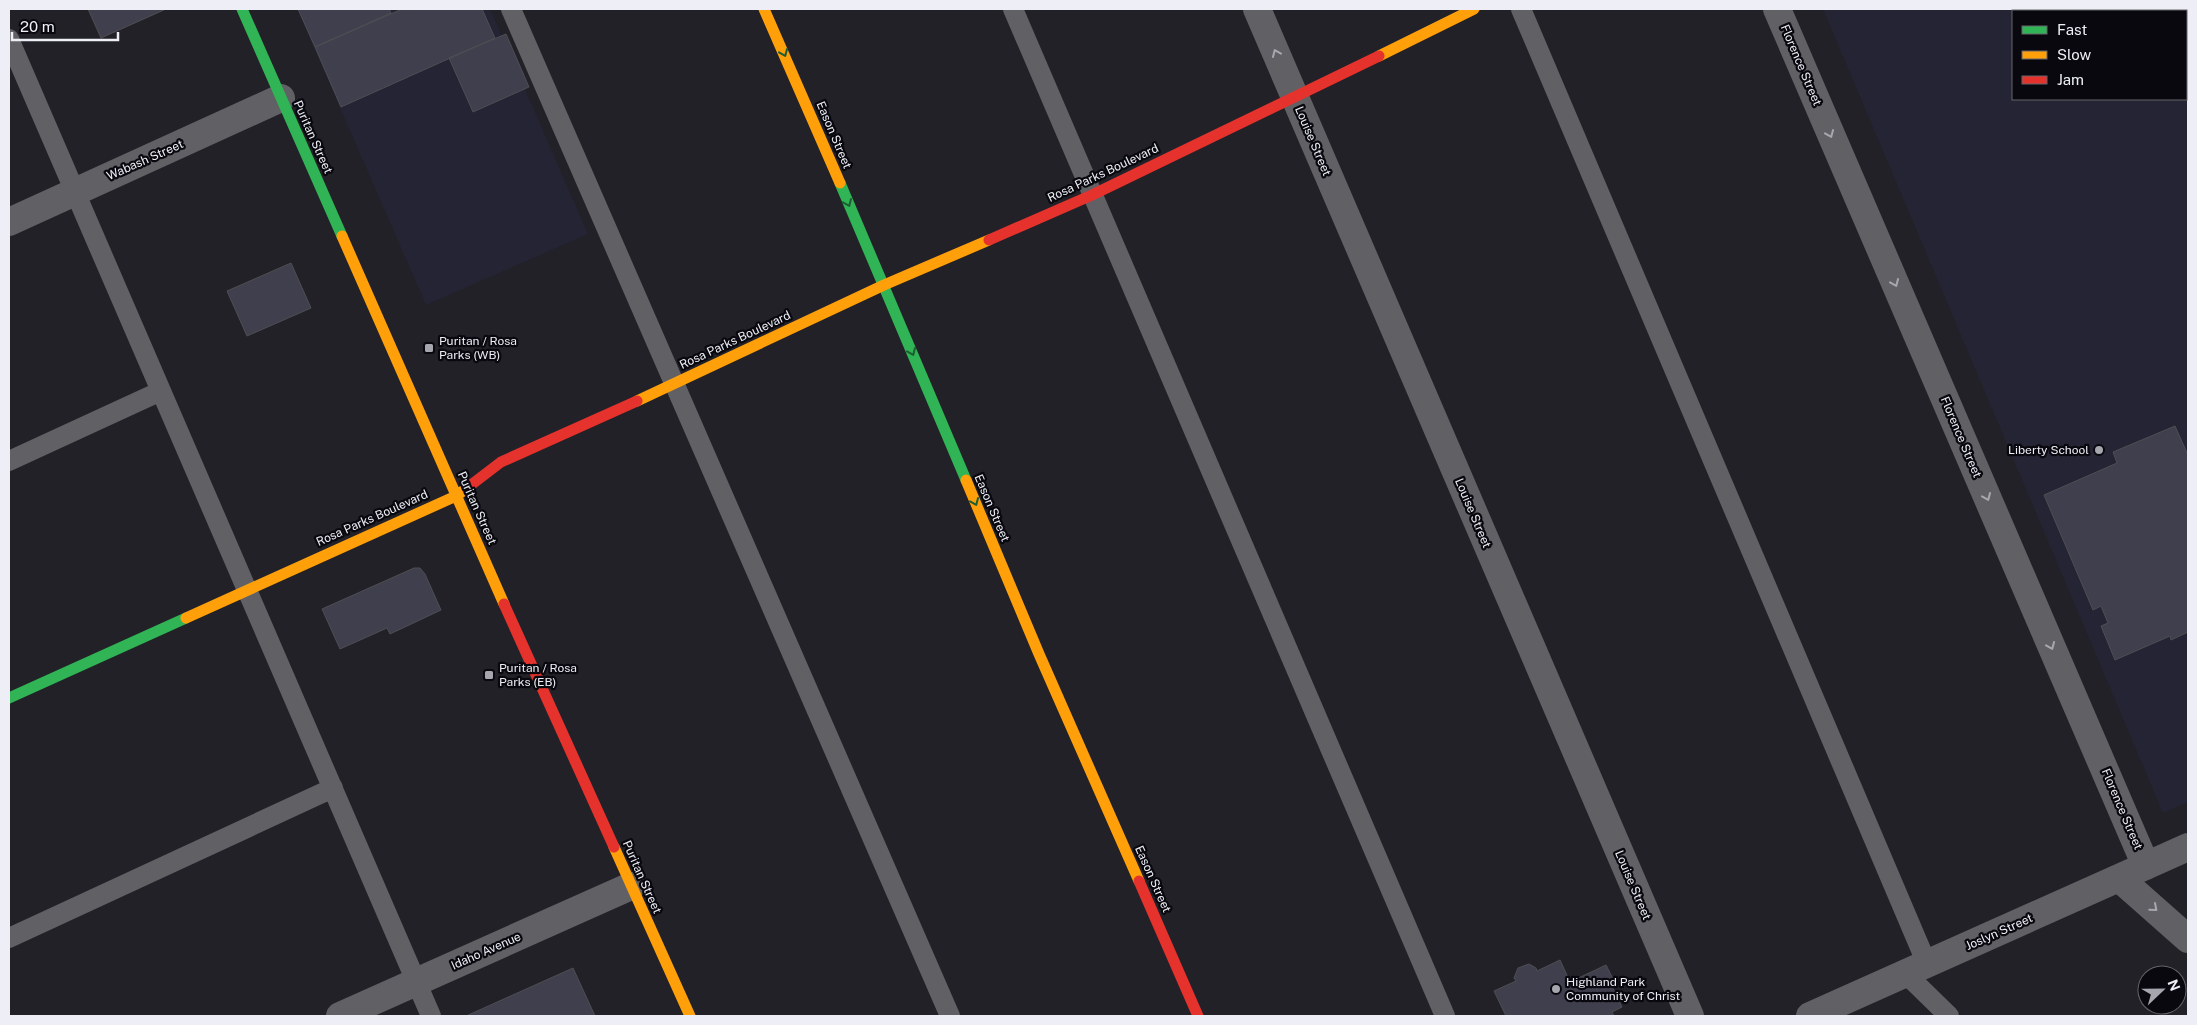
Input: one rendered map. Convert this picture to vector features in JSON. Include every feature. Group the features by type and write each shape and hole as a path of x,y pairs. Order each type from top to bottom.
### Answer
{"street":[{"name":"Puritan Street","path":"242,9 456,496 690,1016"},
{"name":"Eason Street","path":"764,9 884,285 1038,654 1198,1016"},
{"name":"Louise Street","path":"1257,9 1690,1016"},
{"name":"Rosa Parks Boulevard","path":"9,698 456,496 501,462 675,384 884,285 1092,195 1295,98 1474,9"},
{"name":"Florence Street","path":"1777,9 2146,866"},
{"name":"Wabash Street","path":"9,222 281,98"},
{"name":"Joslyn Street","path":"1810,1016 2188,847"},
{"path":"2119,878 2188,939"},
{"name":"Idaho Avenue","path":"340,1016 631,886"}],"lane":[{"path":"511,9 950,1016"},
{"path":"1013,9 1445,1016"},
{"path":"1521,9 1916,969 1948,1016"},
{"path":"9,39 431,1016"},
{"path":"9,461 161,391"},
{"path":"9,938 333,788"}],"shaded area":[{"path":"297,9 490,9 588,234 426,305"},
{"name":"Liberty School","path":"1823,9 2188,9 2188,802 2163,813"}],"building":[{"path":"88,9 166,9 101,38"},
{"path":"298,9 389,9 391,13 315,47"},
{"path":"402,9 482,9 495,38 341,107 315,47"},
{"path":"506,34 529,87 473,112 449,58"},
{"path":"291,263 311,308 247,336 227,291"},
{"path":"2175,426 2188,453 2188,632 2171,640 2170,636 2115,660 2101,626 2108,623 2101,606 2093,610 2044,495 2117,463 2113,452"},
{"path":"414,568 420,568 425,574 441,610 390,634 387,628 340,649 322,609"},
{"name":"Highland Park Community of Christ","path":"1560,960 1570,982 1606,965 1616,985 1612,986 1622,1007 1612,1012 1614,1016 1506,1016 1494,991 1516,981 1514,978 1518,968 1529,964 1536,968 1537,971"},
{"path":"573,968 595,1016 466,1016"}],"traffic: fast":[{"path":"242,9 342,236"},
{"path":"840,183 966,480"},
{"path":"9,698 186,618"}],"traffic: slow":[{"path":"764,9 840,183"},
{"path":"1379,56 1474,9"},
{"path":"342,236 504,604"},
{"path":"637,401 884,285 989,240"},
{"path":"966,480 1039,654 1139,881"},
{"path":"186,618 456,496 467,488"},
{"path":"614,847 690,1016"}],"traffic: jam":[{"path":"989,240 1092,195 1379,56"},
{"path":"467,488 501,462 637,401"},
{"path":"504,604 614,847"},
{"path":"1139,881 1198,1016"}],"place":[{"name":"Puritan / Rosa Parks (WB)","path":"429,348"},
{"name":"Liberty School","path":"2099,450"},
{"name":"Puritan / Rosa Parks (EB)","path":"489,675"},
{"name":"Highland Park Community of Christ","path":"1556,989"}]}
